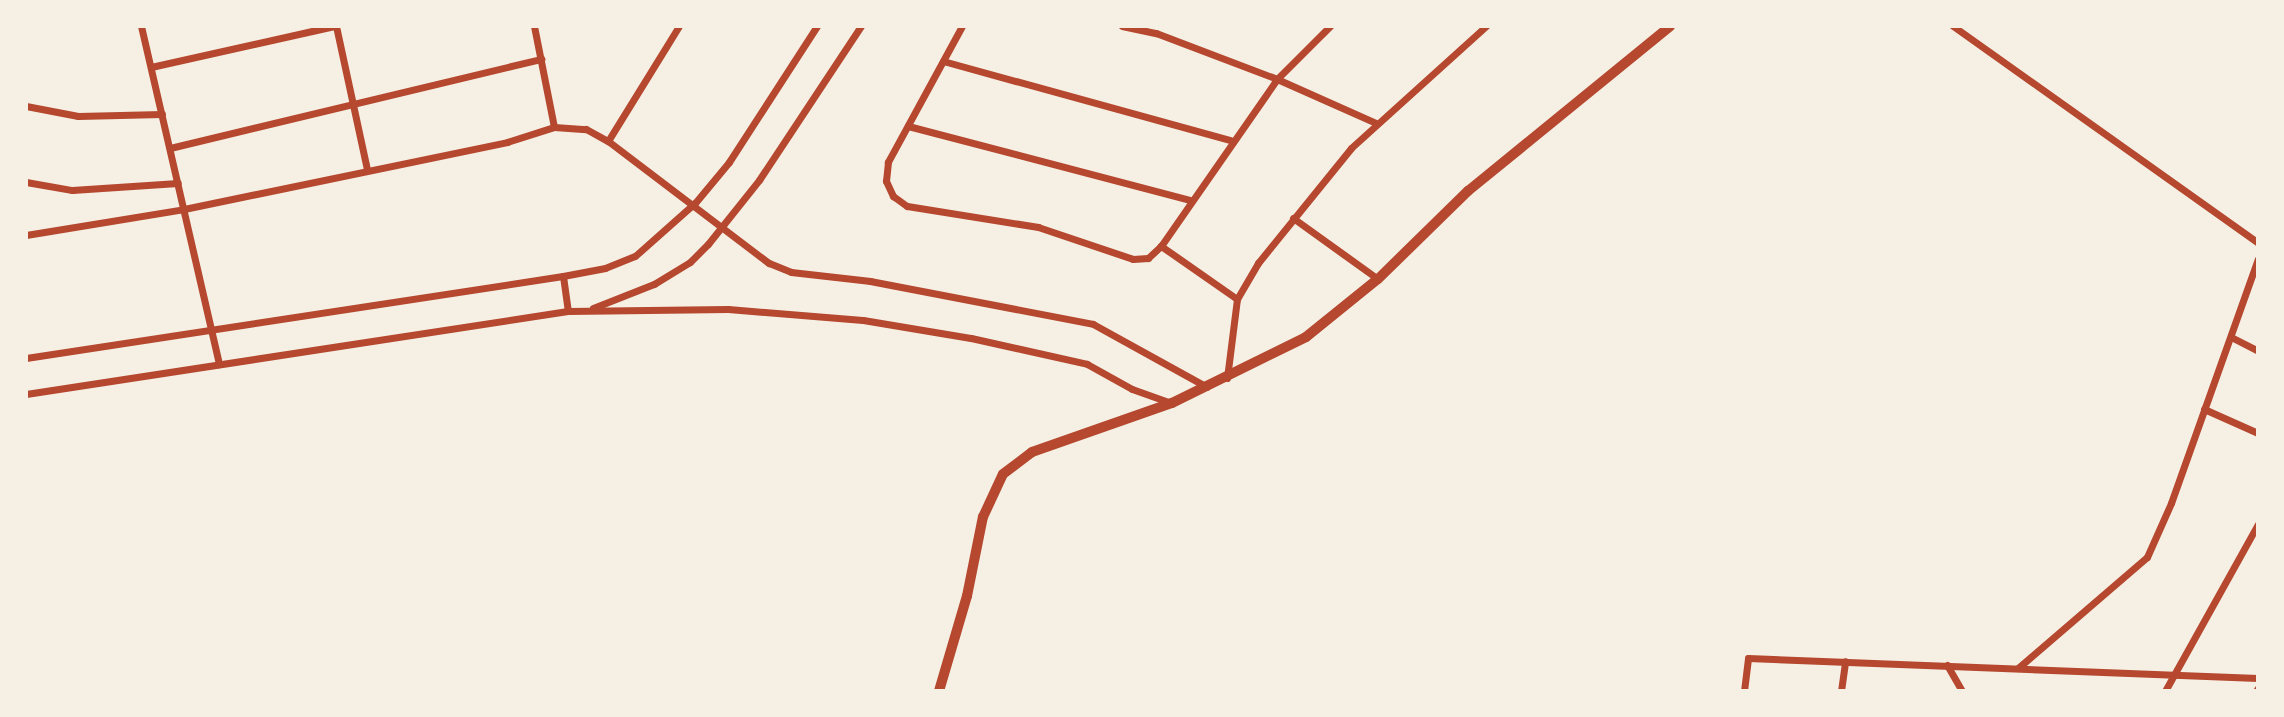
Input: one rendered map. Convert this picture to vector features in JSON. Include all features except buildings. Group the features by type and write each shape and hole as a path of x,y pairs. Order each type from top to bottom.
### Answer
{"street":[{"path":"141,26 219,364"},
{"path":"151,67 336,26 367,169"},
{"path":"534,26 554,127"},
{"path":"608,141 679,26"},
{"path":"26,358 563,276 606,268 635,256 695,204 729,163 817,26"},
{"path":"586,310 654,285 690,262 723,225 833,74 861,26"},
{"path":"962,26 886,173 893,197 907,206 1038,227 1133,259 1148,258 1161,246 1230,140 1277,79 1330,26"},
{"path":"1122,26 1157,30 1376,123"},
{"path":"1227,379 1237,299 1293,218 1376,123 1486,26"},
{"path":"939,691 967,596 983,517 1003,474 1032,452 1172,403 1227,379 1306,337 1378,279 1468,191 1670,26"},
{"path":"1953,26 2258,243"},
{"path":"170,148 352,102 541,59"},
{"path":"943,61 1230,140"},
{"path":"26,106 78,116 162,114"},
{"path":"908,126 1190,200"},
{"path":"26,235 184,209 507,142 554,127 586,129 608,141 695,204 723,225 748,249 791,272 870,281 1093,324 1207,387"},
{"path":"26,182 72,190 178,183"},
{"path":"1293,218 1378,279"},
{"path":"1161,246 1237,299"},
{"path":"2018,668 2147,557 2258,259"},
{"path":"563,276 568,311"},
{"path":"26,394 568,311 728,309 863,320 1087,364 1132,389 1172,403"},
{"path":"2231,337 2258,351"},
{"path":"2204,409 2258,433"},
{"path":"2165,691 2172,674 2258,524"},
{"path":"1744,691 1748,657 2258,678"},
{"path":"1841,691 1845,661"},
{"path":"1947,665 1962,691"}]}
